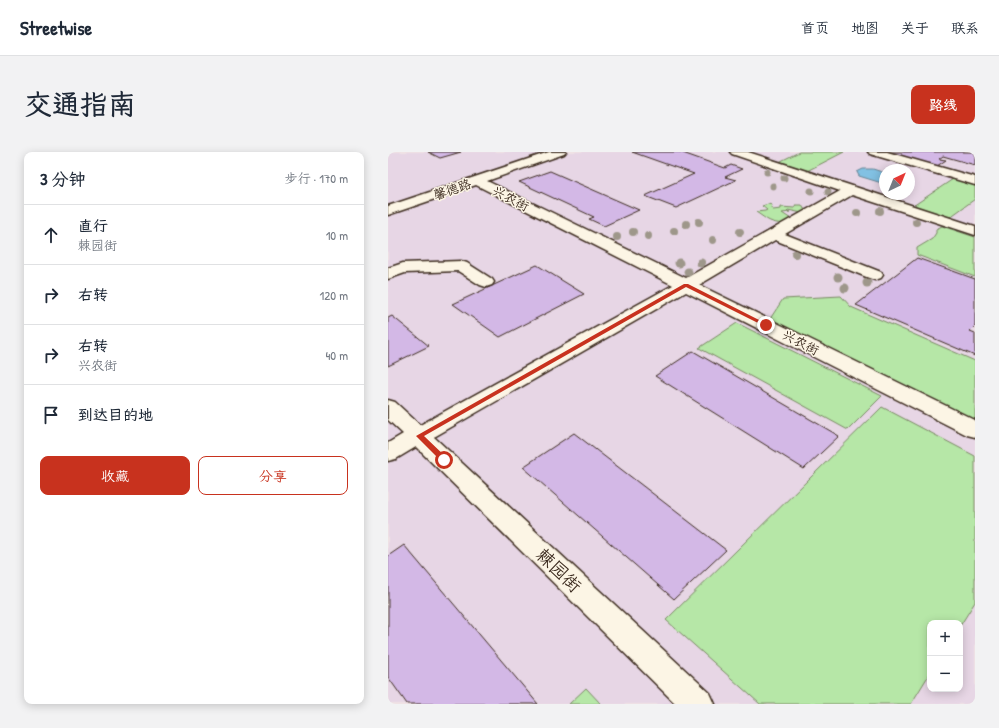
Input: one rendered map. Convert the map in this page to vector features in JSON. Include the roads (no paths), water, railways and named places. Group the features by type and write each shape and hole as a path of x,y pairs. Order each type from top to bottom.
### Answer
{"street":[{"name":"馨德路","path":"388,211 560,152"},
{"path":"736,152 975,231"},
{"path":"874,152 975,181"},
{"name":"兴农街","path":"477,181 975,429"},
{"path":"388,453 686,285 850,190"},
{"path":"773,234 875,275"},
{"path":"388,274 403,268 461,266 486,282"},
{"name":"棘园街","path":"388,407 699,704"}],"water":[{"path":"863,169 873,169 879,171 879,182 859,176 857,172"}]}
